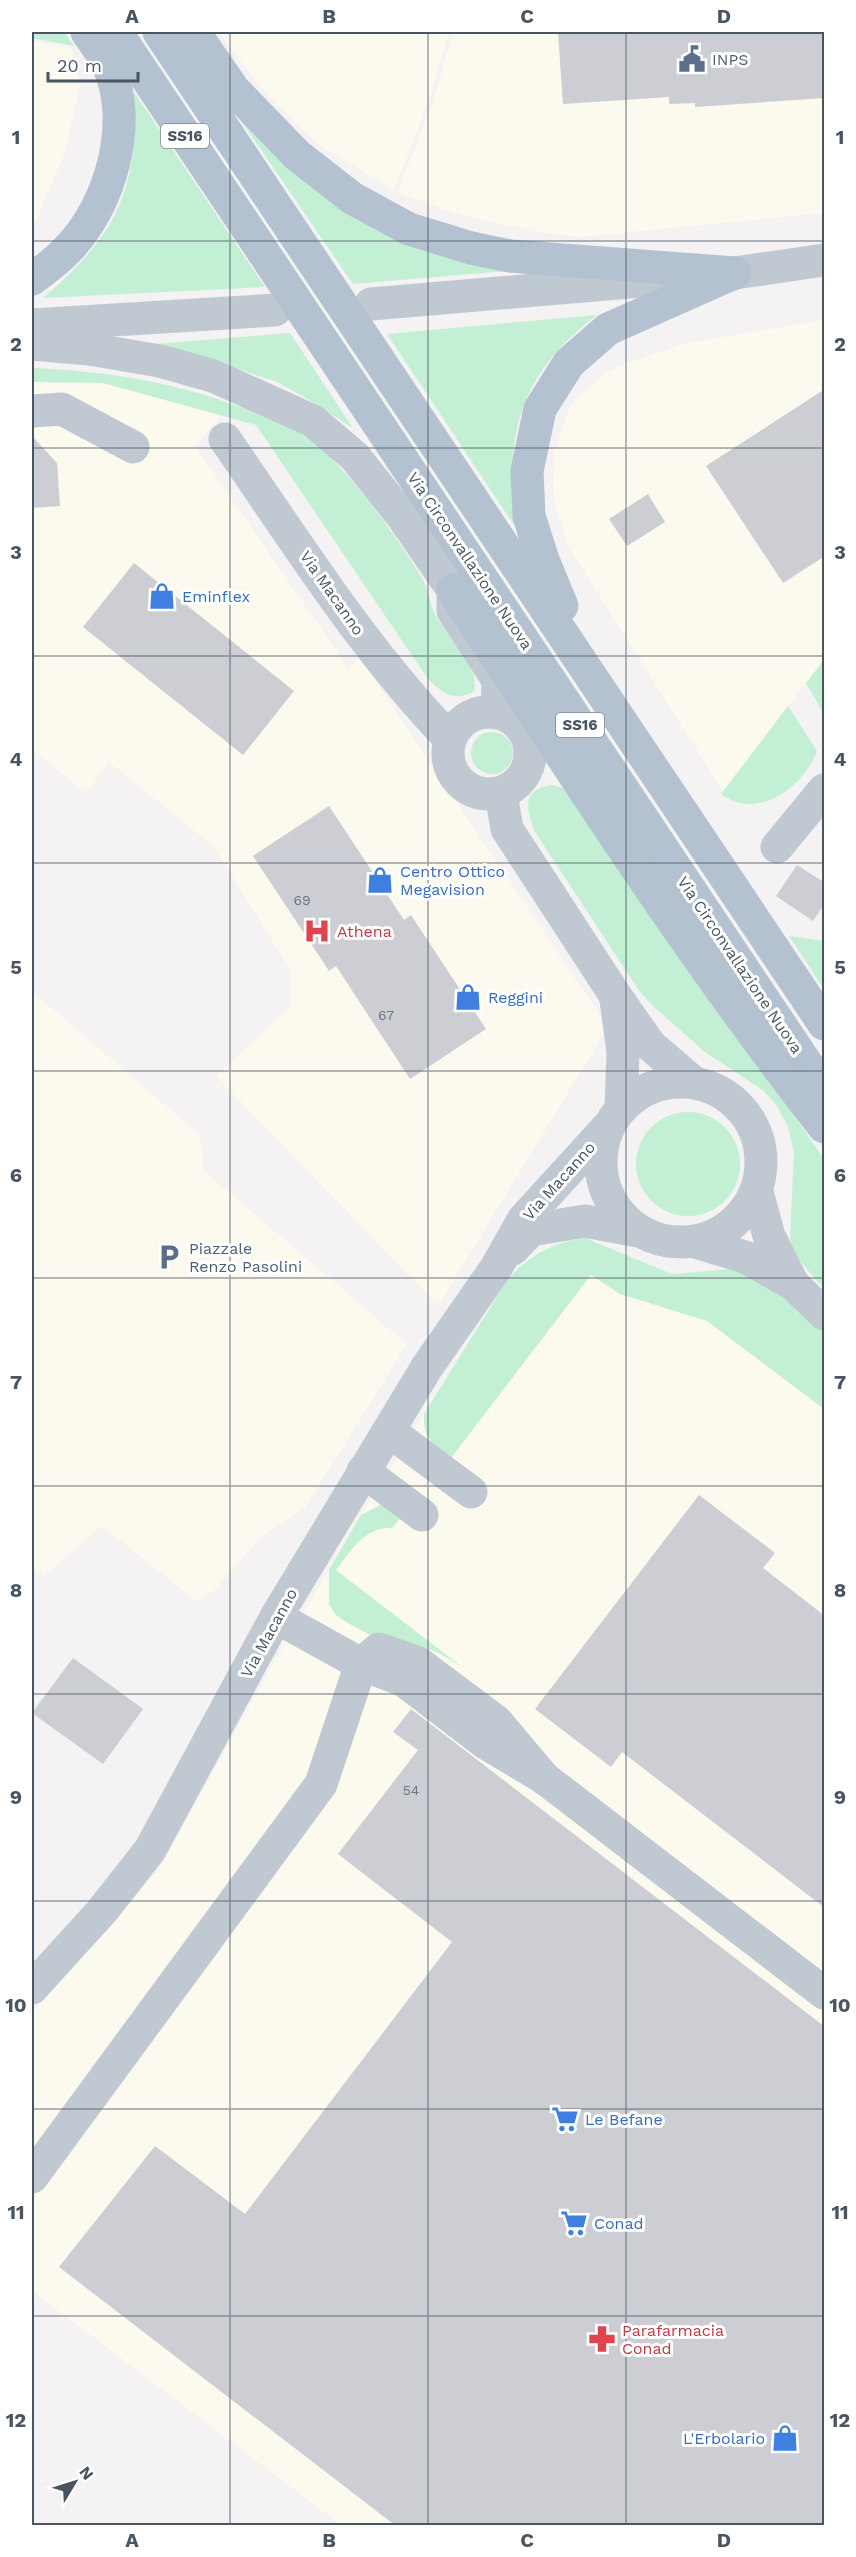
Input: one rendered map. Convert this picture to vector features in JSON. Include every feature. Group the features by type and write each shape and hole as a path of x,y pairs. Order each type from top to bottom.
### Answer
{"main road":[{"path":"32,279 68,250 84,229 100,201 115,155 118,129 115,87 109,67 87,32"},
{"name":"Via Circonvallazione Nuova","path":"116,32 825,1090"},
{"name":"SS16","path":"159,32 825,1024"},
{"path":"194,32 234,90 297,155 352,198 409,229 471,248 510,256 735,273"},
{"path":"591,674 543,560 529,516 527,471 540,409 569,363 608,329 735,273"},
{"path":"453,590 578,780 752,1035 825,1127"}],"street":[{"path":"372,304 735,273 825,260"},
{"path":"32,325 275,310"},
{"path":"32,344 89,349 160,361 213,376 313,421 355,457 402,516 453,590 453,610 498,680 496,713"},
{"path":"32,411 62,409 133,447"},
{"name":"Via Macanno","path":"225,439 354,625 419,706 450,739"},
{"path":"496,713 516,723 525,735 529,748 529,762 524,776 514,786 501,793 474,792 454,776 450,764 450,739 467,719 478,714 496,713"},
{"path":"529,762 552,766 578,780"},
{"path":"777,847 825,790"},
{"name":"Via Macanno","path":"501,793 507,829 615,995 650,1045 693,1082"},
{"name":"Via Macanno","path":"615,995 623,1052 614,1118 601,1150 601,1176 613,1206 638,1231"},
{"name":"Via Macanno","path":"32,1988 102,1911 150,1850 276,1617 427,1366 496,1268 523,1220 636,1095 669,1082 693,1082 722,1092 746,1113 759,1142 762,1171 757,1192 744,1215 722,1233 695,1242 665,1242 638,1231 585,1221 531,1230 496,1268"},
{"path":"757,1192 769,1236 793,1284"},
{"path":"695,1242 746,1257 793,1284 825,1314"},
{"path":"389,1431 471,1492"},
{"path":"363,1472 422,1515"},
{"path":"276,1617 361,1664"},
{"path":"32,2177 321,1784 361,1664 380,1649 417,1662 497,1722 544,1778 825,1993"}],"shaded area":[{"path":"218,32 449,32 431,95 394,190 319,145 270,98"},
{"path":"453,32 824,32 824,213 580,237 540,232 464,216 397,193 435,96"},
{"path":"32,41 72,48 80,86 65,153 36,221 32,224"},
{"path":"824,320 824,660 723,791 568,546 553,498 554,452 567,413 576,399 606,373 627,363 687,343"},
{"path":"62,380 103,383 221,415 195,446 349,669 359,657 608,1027 438,1306 216,1076 290,1007 291,971 214,847 109,762 86,793 32,749 32,382"},
{"name":"Piazzale Renzo Pasolini","path":"32,991 200,1135 204,1171 407,1344 305,1508 263,1535 214,1591 196,1601 102,1526 43,1577 32,1567"},
{"path":"585,1238 672,1274 732,1269 824,1331 824,2525 341,2525 32,2291 32,2013 158,1871 274,1662 361,1515 508,1279 526,1260 545,1248"}],"green space":[{"path":"32,32 64,32 74,46 32,38"},
{"path":"134,92 265,287 43,298 89,253 106,231 118,208 127,183 132,156 135,126"},
{"path":"224,96 274,153 507,271 353,284"},
{"path":"597,315 570,338 550,360 534,383 523,407 516,433 513,461 514,525 387,334"},
{"path":"290,333 353,428 275,381 157,344"},
{"path":"32,368 90,372 175,387 258,414 303,435 319,447 352,481 411,560 424,582 432,608 439,621 472,670 474,691 461,696 450,695 428,679 256,425 103,383 32,382"},
{"path":"824,660 824,714 806,683"},
{"path":"788,706 817,751 802,776 778,796 764,802 750,804 735,802 721,794"},
{"path":"492,732 507,738 513,753 507,768 492,774 477,768 471,753 477,738"},
{"path":"551,785 563,788 575,799 824,1159 824,1289 796,1256 790,1238 794,1152 788,1127 777,1106 764,1091 705,1052 640,992 535,832 529,816 530,796 535,791"},
{"path":"789,936 824,941 824,989"},
{"path":"688,1112 708,1116 725,1127 736,1144 740,1164 736,1184 725,1201 708,1212 688,1216 668,1212 651,1201 640,1184 636,1164 640,1144 651,1127 668,1116"},
{"path":"585,1238 672,1274 732,1269 780,1286 824,1331 824,1409 707,1321 620,1294 591,1275 451,1458 444,1453 427,1435 424,1414 508,1279 525,1263 543,1251 562,1243"},
{"path":"382,1504 402,1516 392,1528 374,1531 359,1541 336,1570 462,1667 439,1653 416,1644 379,1640 346,1622 335,1614 329,1604 329,1570 361,1515"}],"building":[{"name":"INPS","path":"558,32 825,32 825,98 695,107 695,103 669,104 669,97 563,104"},
{"path":"825,389 825,556 783,583 706,466"},
{"path":"32,436 57,463 60,506 32,508"},
{"path":"648,494 665,522 627,546 609,519"},
{"path":"134,563 294,691 243,755 83,627"},
{"path":"329,806 404,920 411,915 486,1029 410,1079 336,966 329,971 253,856"},
{"path":"797,865 825,883 825,903 813,921 776,896"},
{"path":"699,1495 775,1553 763,1568 825,1616 825,1908 622,1752 611,1767 535,1709"},
{"path":"73,1658 143,1709 103,1764 32,1713"},
{"name":"Le Befane","path":"411,1709 825,2027 825,2526 396,2526 59,2267 155,2146 245,2214 452,1942 338,1854 418,1750 393,1732"}],"place":[{"name":"INPS","path":"692,59"},
{"name":"Eminflex","path":"162,596"},
{"name":"Centro Ottico Megavision","path":"380,880"},
{"name":"Athena","path":"317,931"},
{"name":"Reggini","path":"468,997"},
{"name":"Piazzale Renzo Pasolini","path":"169,1257"},
{"name":"Le Befane","path":"565,2119"},
{"name":"Conad","path":"574,2223"},
{"name":"Parafarmacia Conad","path":"602,2339"},
{"name":"L'Erbolario","path":"785,2438"}]}
